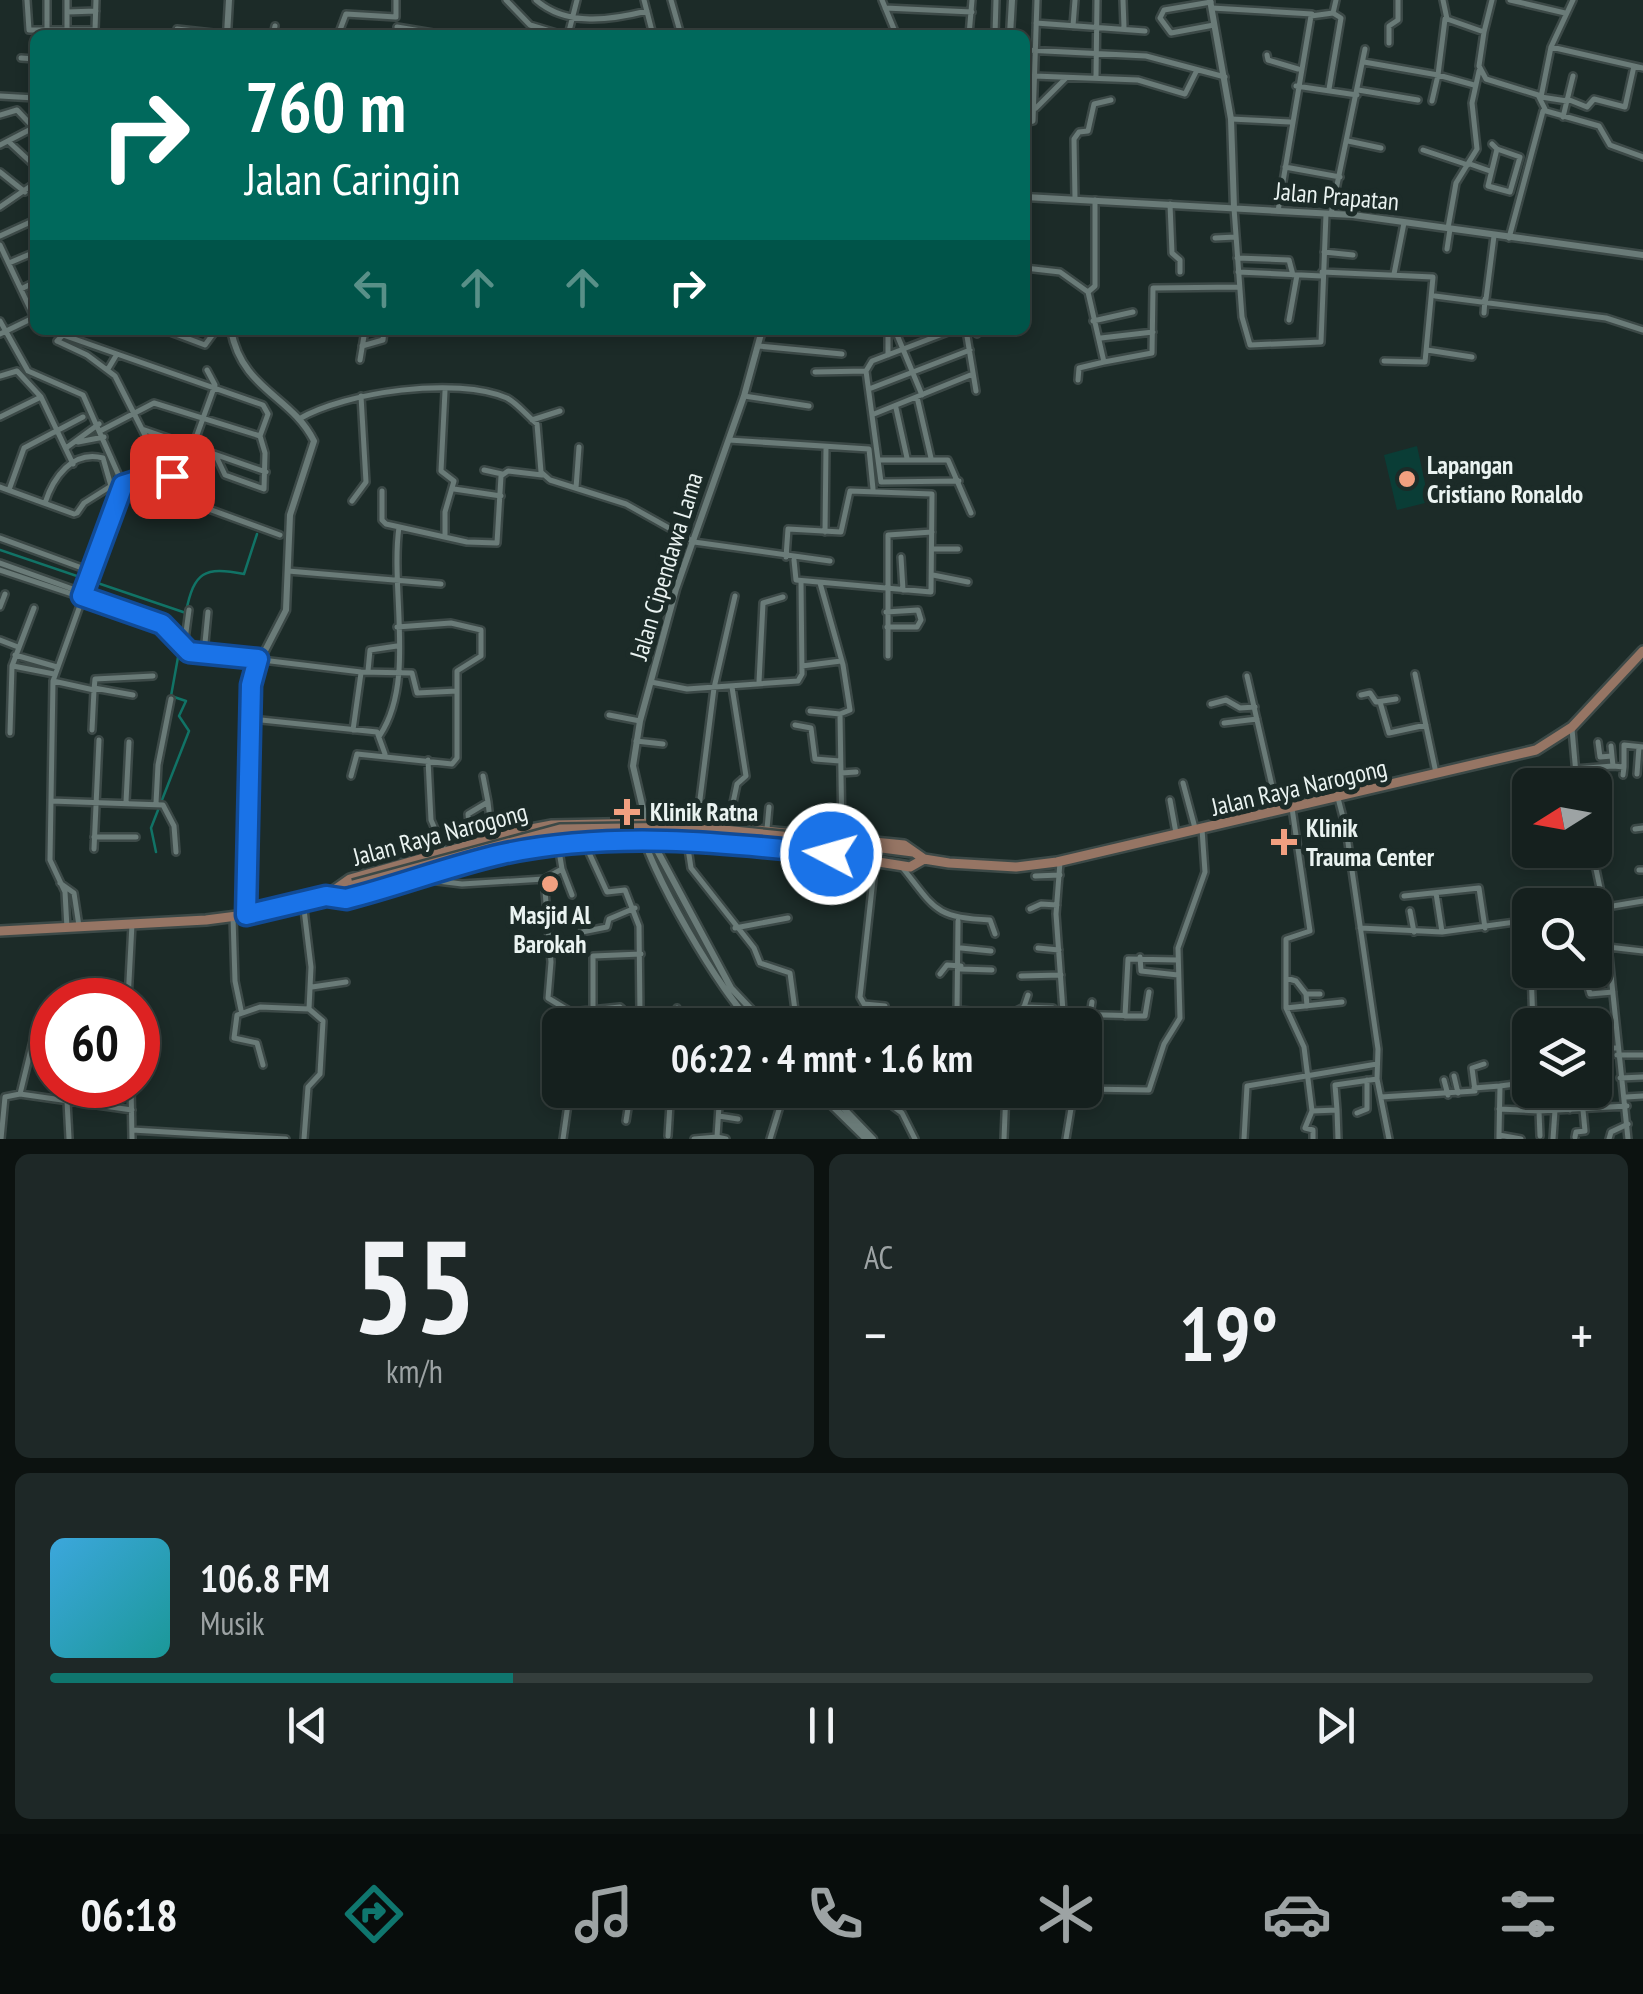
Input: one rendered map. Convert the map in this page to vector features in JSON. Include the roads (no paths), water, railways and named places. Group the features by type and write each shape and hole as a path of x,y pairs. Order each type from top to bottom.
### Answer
{"main road":[{"path":"228,0 228,30"},
{"path":"1010,30 1012,0"},
{"path":"1211,3 1231,119 1234,208"},
{"name":"Jalan Prapatan","path":"1030,198 1329,214 1643,254"},
{"path":"233,335 238,358 253,380 310,434 314,449 290,515 286,610 251,678 246,915"},
{"name":"Jalan Cipendawa Lama","path":"685,914 645,831 633,772 636,741 650,682 761,335"},
{"name":"Jalan Raya Narogong","path":"326,896 350,879 552,825 645,831 687,842 900,865 920,858 978,866 1060,862 1536,750 1572,727 1643,651"},
{"name":"Jalan Raya Narogong","path":"0,931 246,915 326,896 346,899 500,855 558,843 585,844 697,823 904,845 920,858"},
{"path":"552,825 558,843 645,831 687,833 700,842"},
{"path":"326,896 560,829 694,827 920,858"},
{"path":"685,914 726,990 741,1008"},
{"path":"685,914 747,1008"},
{"path":"835,1108 869,1139"},
{"path":"842,1108 869,1139"}],"street":[{"path":"27,0 30,30"},
{"path":"46,0 47,30"},
{"path":"67,0 67,30"},
{"path":"95,30 96,0"},
{"path":"396,0 396,30"},
{"path":"506,0 536,28 544,30"},
{"path":"536,0 602,22 647,12"},
{"path":"567,30 577,0"},
{"path":"644,0 650,30"},
{"path":"671,0 679,30"},
{"path":"970,30 972,0"},
{"path":"995,30 996,0"},
{"path":"1030,122 1034,110 1037,0"},
{"path":"1073,26 1075,0"},
{"path":"1096,0 1096,77"},
{"path":"1123,0 1124,28"},
{"path":"1264,9 1265,0"},
{"path":"1333,13 1336,0"},
{"path":"1389,43 1389,26 1398,20 1398,0"},
{"path":"1432,101 1438,76 1444,0"},
{"path":"1447,249 1456,183 1478,139 1474,85 1492,0"},
{"path":"1510,0 1565,13"},
{"path":"1509,238 1544,109 1541,97 1552,47 1573,0"},
{"path":"1214,24 1171,33 1160,18 1164,10 1211,3 1333,13 1340,18 1329,89"},
{"path":"894,30 884,4 972,12"},
{"path":"67,12 96,11"},
{"path":"340,30 346,14 396,17"},
{"path":"1278,211 1298,70 1312,14"},
{"path":"1445,16 1484,32"},
{"path":"1036,23 1145,31"},
{"path":"274,30 275,26"},
{"path":"397,27 415,30"},
{"path":"178,29 182,30"},
{"path":"1552,47 1643,68"},
{"path":"1234,208 1239,287 1248,344 1316,346 1321,341 1322,274 1329,214 1366,48"},
{"path":"1030,50 1146,56 1196,72 1225,76"},
{"path":"1267,55 1267,60 1298,70"},
{"path":"21,58 30,59"},
{"path":"1364,62 1474,85"},
{"path":"1480,70 1492,81 1541,97 1587,107 1594,99 1625,107 1634,66"},
{"path":"1034,76 1138,80 1185,94 1196,72"},
{"path":"1562,116 1574,76"},
{"path":"1034,110 1066,78"},
{"path":"1296,86 1418,100"},
{"path":"0,96 30,98"},
{"path":"1075,199 1074,139 1089,130 1094,104 1111,100"},
{"path":"1544,109 1599,126 1610,144 1643,158"},
{"path":"0,115 16,110 30,124"},
{"path":"1231,119 1290,122"},
{"path":"0,145 30,130"},
{"path":"1348,141 1380,148"},
{"path":"8,142 30,162"},
{"path":"1494,146 1520,157 1510,192 1490,188 1490,171 1494,146"},
{"path":"1423,150 1490,171"},
{"path":"1283,166 1340,177"},
{"path":"0,172 25,192"},
{"path":"0,207 30,187"},
{"path":"1088,292 1095,286 1094,200"},
{"path":"1170,204 1172,253 1180,260 1180,272"},
{"path":"0,236 30,222"},
{"path":"1394,274 1404,222"},
{"path":"1484,313 1494,236"},
{"path":"1215,238 1236,237"},
{"path":"0,245 30,308"},
{"path":"1324,252 1353,255"},
{"path":"8,263 30,254"},
{"path":"1237,258 1289,260 1295,275 1289,320"},
{"path":"1030,269 1060,272 1088,292 1104,362"},
{"path":"1238,272 1432,276 1434,296 1423,363 1384,361"},
{"path":"20,289 30,284"},
{"path":"1078,380 1080,367 1150,356 1154,288 1239,287"},
{"path":"1434,296 1485,299 1606,318 1643,330"},
{"path":"1093,321 1132,312"},
{"path":"3,333 30,320"},
{"path":"0,321 24,366 72,388 90,405 123,485 54,678 50,860 73,927"},
{"path":"1101,338 1152,332"},
{"path":"184,335 205,345 212,335"},
{"path":"360,360 365,335"},
{"path":"362,346 383,340 384,335"},
{"path":"888,355 891,335"},
{"path":"895,335 912,372 932,459"},
{"path":"924,335 926,340"},
{"path":"939,335 870,362 866,371 878,460 884,484 960,481"},
{"path":"967,335 976,391"},
{"path":"152,449 108,369 57,341 63,336 267,409 260,436 266,472 264,489 225,475 216,454"},
{"path":"758,346 842,354"},
{"path":"869,389 970,350"},
{"path":"1427,350 1472,358"},
{"path":"108,369 118,354"},
{"path":"193,446 214,387 207,370 201,383"},
{"path":"0,376 17,371 41,397 73,464"},
{"path":"816,372 866,371"},
{"path":"874,414 973,374"},
{"path":"297,420 322,406 407,389 506,398 532,420 541,434 542,475"},
{"path":"444,536 445,512 454,489 454,478 441,471 445,391"},
{"path":"352,501 366,482 362,396"},
{"path":"744,396 809,406"},
{"path":"0,417 41,397"},
{"path":"66,448 136,416 154,403 260,436"},
{"path":"896,406 907,458"},
{"path":"532,420 560,411"},
{"path":"9,490 24,448 83,417"},
{"path":"142,429 266,472"},
{"path":"77,442 102,430"},
{"path":"728,440 870,450 873,490"},
{"path":"576,488 579,447"},
{"path":"825,532 826,448"},
{"path":"0,487 44,503 77,514 86,502 110,488 110,476 100,456 73,464 55,475 44,503"},
{"path":"878,460 950,461 971,513"},
{"path":"484,470 542,475 626,504 694,542 794,560 830,562"},
{"path":"123,485 161,473 172,476 181,481 195,504 280,534"},
{"path":"382,490 382,520 444,536 498,543 502,474"},
{"path":"454,489 501,496"},
{"path":"786,558 788,528 842,530 850,491 930,491 931,592 801,581 793,576 794,560"},
{"path":"384,754 380,735 398,703 399,527"},
{"path":"888,656 888,534 933,532"},
{"path":"0,538 93,574"},
{"path":"933,550 958,549"},
{"path":"901,557 904,590"},
{"path":"0,567 85,593 162,624 180,646 204,653 414,675 417,693 458,691"},
{"path":"288,571 441,584"},
{"path":"933,575 968,582"},
{"path":"650,682 714,688 796,682 802,676 801,581"},
{"path":"810,711 840,714 850,710 842,661 820,582"},
{"path":"0,606 5,594"},
{"path":"697,823 714,688 735,596"},
{"path":"758,682 763,603 783,597"},
{"path":"10,733 12,666 34,608"},
{"path":"180,646 189,610"},
{"path":"886,612 918,610 921,617 918,626 886,627"},
{"path":"204,653 208,612"},
{"path":"352,776 356,754 455,762 459,667 481,656 482,630 451,624 397,626"},
{"path":"0,640 17,651 58,666"},
{"path":"353,730 370,650 397,646"},
{"path":"802,666 842,661"},
{"path":"12,666 94,689 133,695"},
{"path":"1415,674 1436,776"},
{"path":"92,730 95,679 153,676"},
{"path":"1247,676 1277,811"},
{"path":"122,694 125,677"},
{"path":"728,826 738,783 746,776 732,687"},
{"path":"1361,695 1369,693 1374,701 1380,702 1396,699"},
{"path":"171,700 158,765 159,804 174,826 176,852"},
{"path":"1211,704 1226,700 1240,708 1255,707"},
{"path":"1380,702 1388,732 1426,726"},
{"path":"609,714 640,721"},
{"path":"840,714 842,836"},
{"path":"1224,723 1257,719"},
{"path":"252,720 380,735"},
{"path":"795,725 810,728 815,760 840,761"},
{"path":"1572,727 1574,768"},
{"path":"94,849 99,740"},
{"path":"636,741 663,744"},
{"path":"126,802 129,742"},
{"path":"1598,742 1600,757 1612,756"},
{"path":"1623,776 1624,745 1641,747 1637,774"},
{"path":"1611,746 1613,766"},
{"path":"428,760 431,820 445,852"},
{"path":"1587,768 1624,766"},
{"path":"840,773 856,772"},
{"path":"483,776 492,838"},
{"path":"1102,1089 1149,1090 1164,1044 1180,1018 1180,940 1193,914 1204,872 1199,830 1183,783"},
{"path":"1338,798 1389,1139"},
{"path":"1170,800 1176,836"},
{"path":"52,802 159,804"},
{"path":"471,844 468,814 488,802"},
{"path":"768,829 769,806"},
{"path":"1292,808 1310,931 1286,939 1286,1008 1304,1047 1312,1111 1305,1128 1314,1130 1313,1139"},
{"path":"94,837 136,837"},
{"path":"687,842 691,868 762,965 790,973 795,1008"},
{"path":"558,843 572,895"},
{"path":"585,844 607,892 623,888 636,908 641,954 640,1008"},
{"path":"876,861 860,997 864,1004 885,1006"},
{"path":"1060,862 1059,950 1064,1008"},
{"path":"900,865 936,909 958,920 990,920 995,934"},
{"path":"421,879 450,884 544,879 562,869"},
{"path":"1034,876 1060,875"},
{"path":"544,879 551,962 548,998 565,1008"},
{"path":"60,883 74,893 73,927"},
{"path":"1404,896 1480,888 1485,928"},
{"path":"1436,892 1442,932"},
{"path":"303,901 312,986 310,1009"},
{"path":"1612,906 1643,902"},
{"path":"1030,909 1041,904 1058,905"},
{"path":"582,932 607,927 609,919 636,908"},
{"path":"1410,911 1414,932"},
{"path":"233,917 235,980 241,1010 234,1020 234,1038 257,1043 262,1065"},
{"path":"735,928 788,918"},
{"path":"957,1008 961,968 958,920"},
{"path":"129,978 132,924"},
{"path":"1359,928 1442,932 1512,924"},
{"path":"1612,947 1643,951"},
{"path":"960,948 991,951"},
{"path":"1038,948 1059,950"},
{"path":"621,1008 593,1008 593,956 641,954"},
{"path":"1124,1016 1126,963 1140,958 1178,960"},
{"path":"1140,958 1141,971 1178,975"},
{"path":"940,974 947,965 992,970"},
{"path":"1021,976 1061,975"},
{"path":"1286,978 1296,981 1306,994 1307,1006"},
{"path":"312,986 346,982"},
{"path":"1588,988 1590,994 1612,992"},
{"path":"1612,988 1616,1052 1628,1106 1628,1139"},
{"path":"1102,1015 1145,1016 1149,992"},
{"path":"1306,994 1320,994"},
{"path":"1024,1008 1028,995"},
{"path":"1091,1008 1092,1002"},
{"path":"1286,1008 1342,1002"},
{"path":"241,1010 310,1009 323,1022 320,1074 308,1087 304,1139"},
{"path":"1612,1051 1643,1055"},
{"path":"20,1094 30,1053"},
{"path":"1244,1139 1247,1086 1377,1064"},
{"path":"1474,1088 1472,1068 1484,1064"},
{"path":"1454,1076 1458,1094"},
{"path":"1620,1078 1643,1078"},
{"path":"1338,1139 1335,1086 1377,1079"},
{"path":"1358,1113 1366,1110 1367,1080"},
{"path":"1444,1080 1448,1095"},
{"path":"1381,1097 1448,1095 1512,1084"},
{"path":"1500,1086 1499,1137 1521,1139"},
{"path":"1,1139 4,1097 30,1095"},
{"path":"1626,1097 1643,1096"},
{"path":"1499,1109 1628,1106"},
{"path":"67,1108 69,1138"},
{"path":"118,1108 132,1110 132,1139"},
{"path":"562,1139 567,1108"},
{"path":"626,1121 629,1108"},
{"path":"668,1136 670,1108"},
{"path":"717,1138 719,1108"},
{"path":"770,1139 779,1108"},
{"path":"897,1108 915,1139"},
{"path":"1004,1139 1005,1108"},
{"path":"1066,1139 1071,1108"},
{"path":"1312,1111 1336,1110"},
{"path":"1553,1139 1555,1110"},
{"path":"1575,1138 1576,1132 1585,1135 1583,1110"},
{"path":"1539,1111 1540,1136"},
{"path":"719,1116 738,1119"},
{"path":"1609,1139 1611,1132 1628,1124"},
{"path":"132,1130 286,1139"},
{"path":"694,1139 726,1139"}],"waterway":[{"path":"186,612 193,588 203,575 219,571 244,574 257,534"},
{"path":"0,550 186,613 171,696 186,701 179,716 189,731 151,828 156,852"}],"place":[{"name":"Lapangan Cristiano Ronaldo","path":"1407,479"},
{"name":"Klinik Ratna","path":"627,812"},
{"name":"Klinik Trauma Center","path":"1284,842"},
{"name":"Masjid Al Barokah","path":"550,884"}]}
